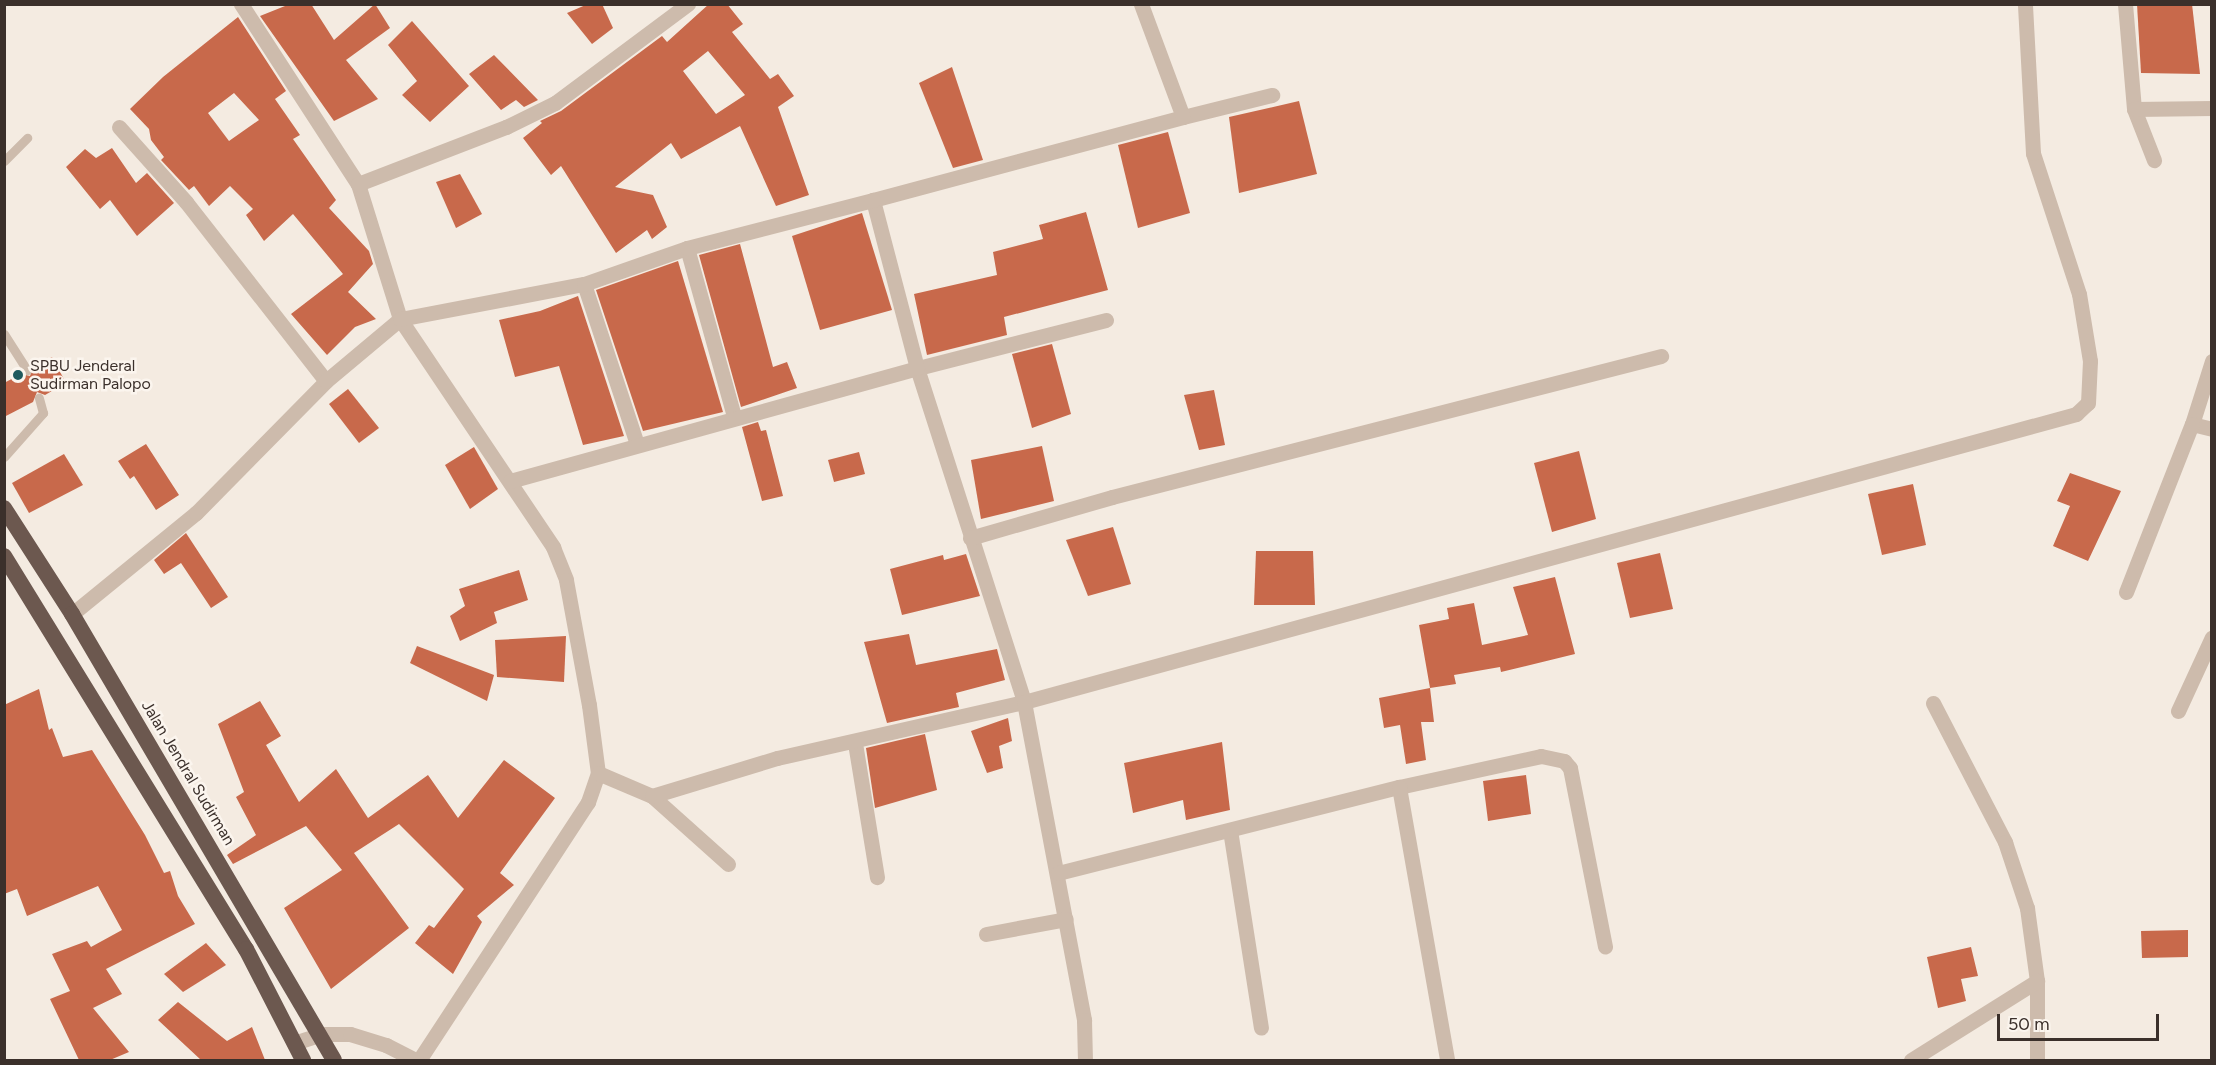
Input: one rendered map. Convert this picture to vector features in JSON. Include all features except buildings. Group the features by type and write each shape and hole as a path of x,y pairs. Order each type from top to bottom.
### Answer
{"highway":[{"name":"Jalan Jendral Sudirman","path":"4,508 72,614 292,983 334,1060"},
{"path":"4,556 246,949 303,1060"},
{"path":"271,996 292,983"}],"street":[{"path":"241,4 358,184 400,319 553,547 566,580 598,773 580,817 417,1060 362,1036 321,1034 294,1043"},
{"path":"358,184 506,127 555,103 688,4"},
{"path":"1141,4 1183,117"},
{"path":"652,796 777,758 855,743 1024,702 1966,447 2083,410 2090,394 2090,361 2079,294 2033,153 2025,4"},
{"path":"2125,4 2134,109 2154,160"},
{"path":"72,614 196,513 326,381 400,319 584,284 687,248 1272,95"},
{"path":"2134,109 2211,108"},
{"path":"119,127 186,202 326,381"},
{"path":"873,200 917,368 1024,702 1066,919 1083,1020 1085,1060"},
{"path":"687,248 734,416"},
{"path":"584,284 637,444"},
{"path":"510,481 734,416 1106,320"},
{"path":"970,537 1661,356"},
{"path":"2126,592 2192,424 2211,361"},
{"path":"2192,424 2211,429"},
{"path":"2178,711 2211,637"},
{"path":"1933,704 2005,842 2027,908 2037,981 2037,1060"},
{"path":"855,743 877,877"},
{"path":"1058,873 1399,787 1541,756 1564,761 1570,768 1605,947"},
{"path":"598,773 652,796 728,864"},
{"path":"1399,787 1447,1060"},
{"path":"1230,830 1261,1028"},
{"path":"986,934 1066,919"},
{"path":"1911,1060 2037,981"}],"lane":[{"path":"4,161 27,138"},
{"path":"4,334 27,370"},
{"path":"4,457 43,413 39,398"}],"place":[{"name":"SPBU Jenderal Sudirman Palopo","path":"18,375"}]}
